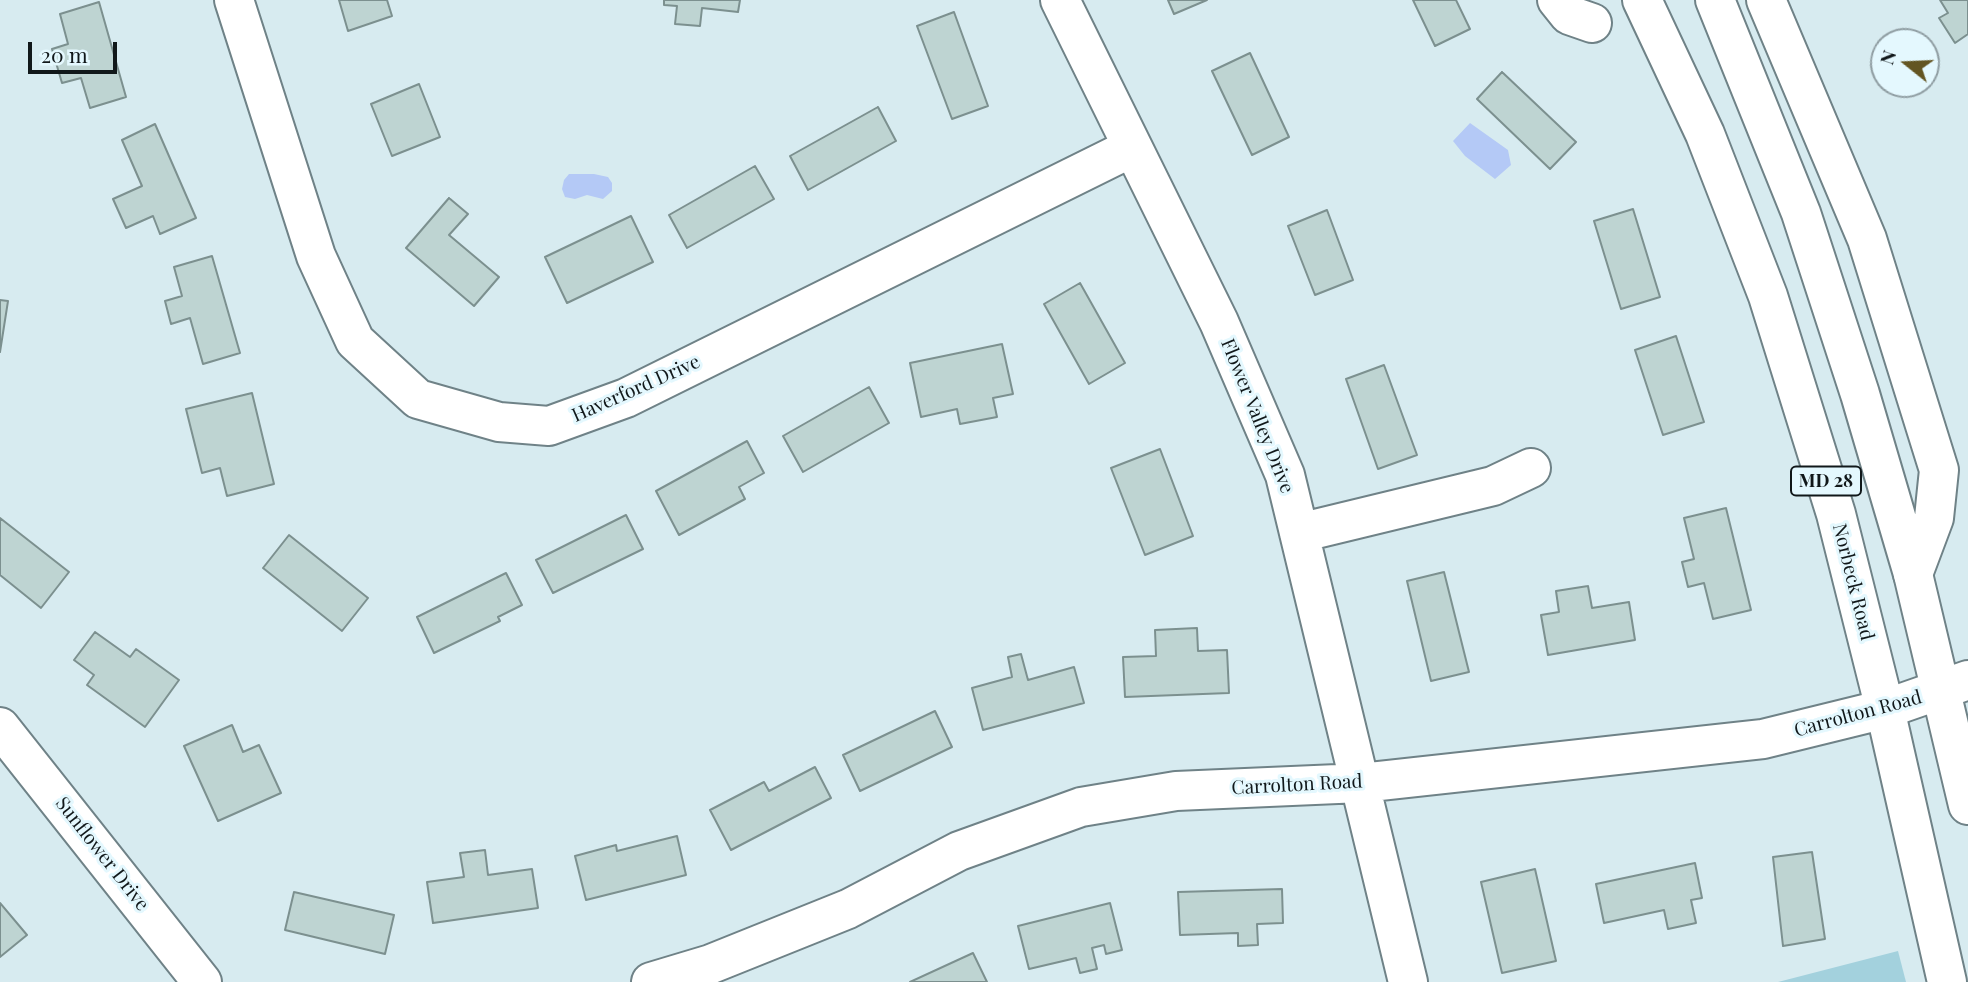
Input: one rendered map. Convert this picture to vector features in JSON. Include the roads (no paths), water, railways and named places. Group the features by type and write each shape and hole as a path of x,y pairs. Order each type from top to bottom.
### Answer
{"street":[{"name":"Haverford Drive","path":"233,0 316,257 355,341 418,399 499,422 550,426 626,398 1131,148"},
{"name":"Flower Valley Drive","path":"1060,0 1219,322 1285,475 1408,982"},
{"path":"1557,0 1569,15 1591,23"},
{"name":"Norbeck Road","path":"1642,0 1705,134 1768,296 1836,514 1885,709 1947,982"},
{"name":"MD 28","path":"1715,0 1801,213 1860,394 1913,574 1954,685 1968,805"},
{"path":"1766,0 1867,239 1939,470 1934,518 1913,574"},
{"path":"1299,533 1493,486 1531,468"},
{"name":"Carrolton Road","path":"651,982 710,964 836,914 959,851 1081,807 1176,791 1361,783 1763,739 1885,709 1954,685"},
{"name":"Sunflower Drive","path":"0,727 202,982"}]}
